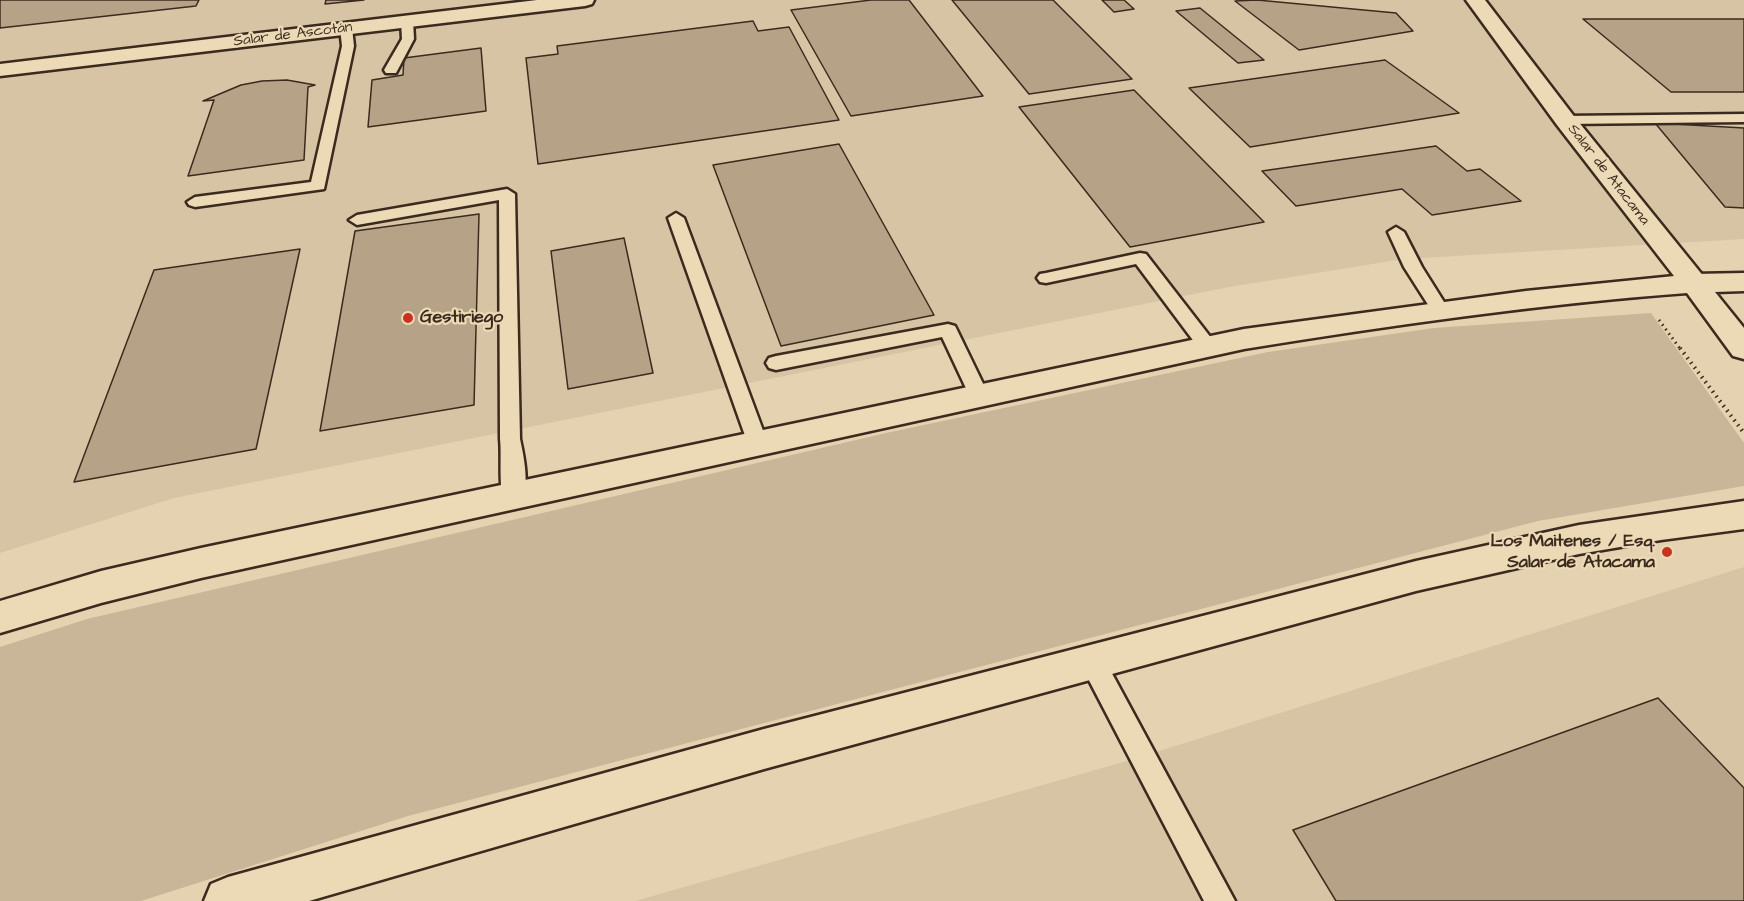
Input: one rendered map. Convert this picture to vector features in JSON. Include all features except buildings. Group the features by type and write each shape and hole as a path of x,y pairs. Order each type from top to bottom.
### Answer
{"street":[{"name":"Salar de Ascotán","path":"0,70 538,3 585,0"},
{"name":"Salar de Atacama","path":"1476,0 1566,120 1744,348"},
{"path":"0,617 101,587 190,566 1208,347 1362,320 1440,310 1694,283 1744,282"},
{"path":"228,901 838,729 1093,663 1269,613 1535,549 1655,526 1744,515"}],"lane":[{"path":"391,70 408,39 407,21"},
{"path":"195,202 318,186 348,46 346,28"},
{"path":"1566,120 1744,118"},
{"path":"357,220 507,194 513,497"},
{"path":"676,218 758,444"},
{"path":"1396,232 1413,267 1440,310"},
{"path":"1046,278 1140,258 1208,347"},
{"path":"776,363 948,330 979,396"},
{"path":"1093,663 1220,901"}],"path":[{"path":"1636,289 1744,434"}],"shaded area":[{"path":"0,0 1744,0 1744,239 1404,259 1229,287 174,498 0,553"},
{"path":"1651,313 1744,443 1744,486 1538,521 408,816 141,901 0,901 0,647 87,619 886,433 1268,352 1434,328"},
{"path":"1744,567 1744,901 635,901 1134,759"}],"place":[{"name":"Gestiriego","path":"408,318"},
{"name":"Los Maitenes / Esq. Salar de Atacama","path":"1667,552"}]}
